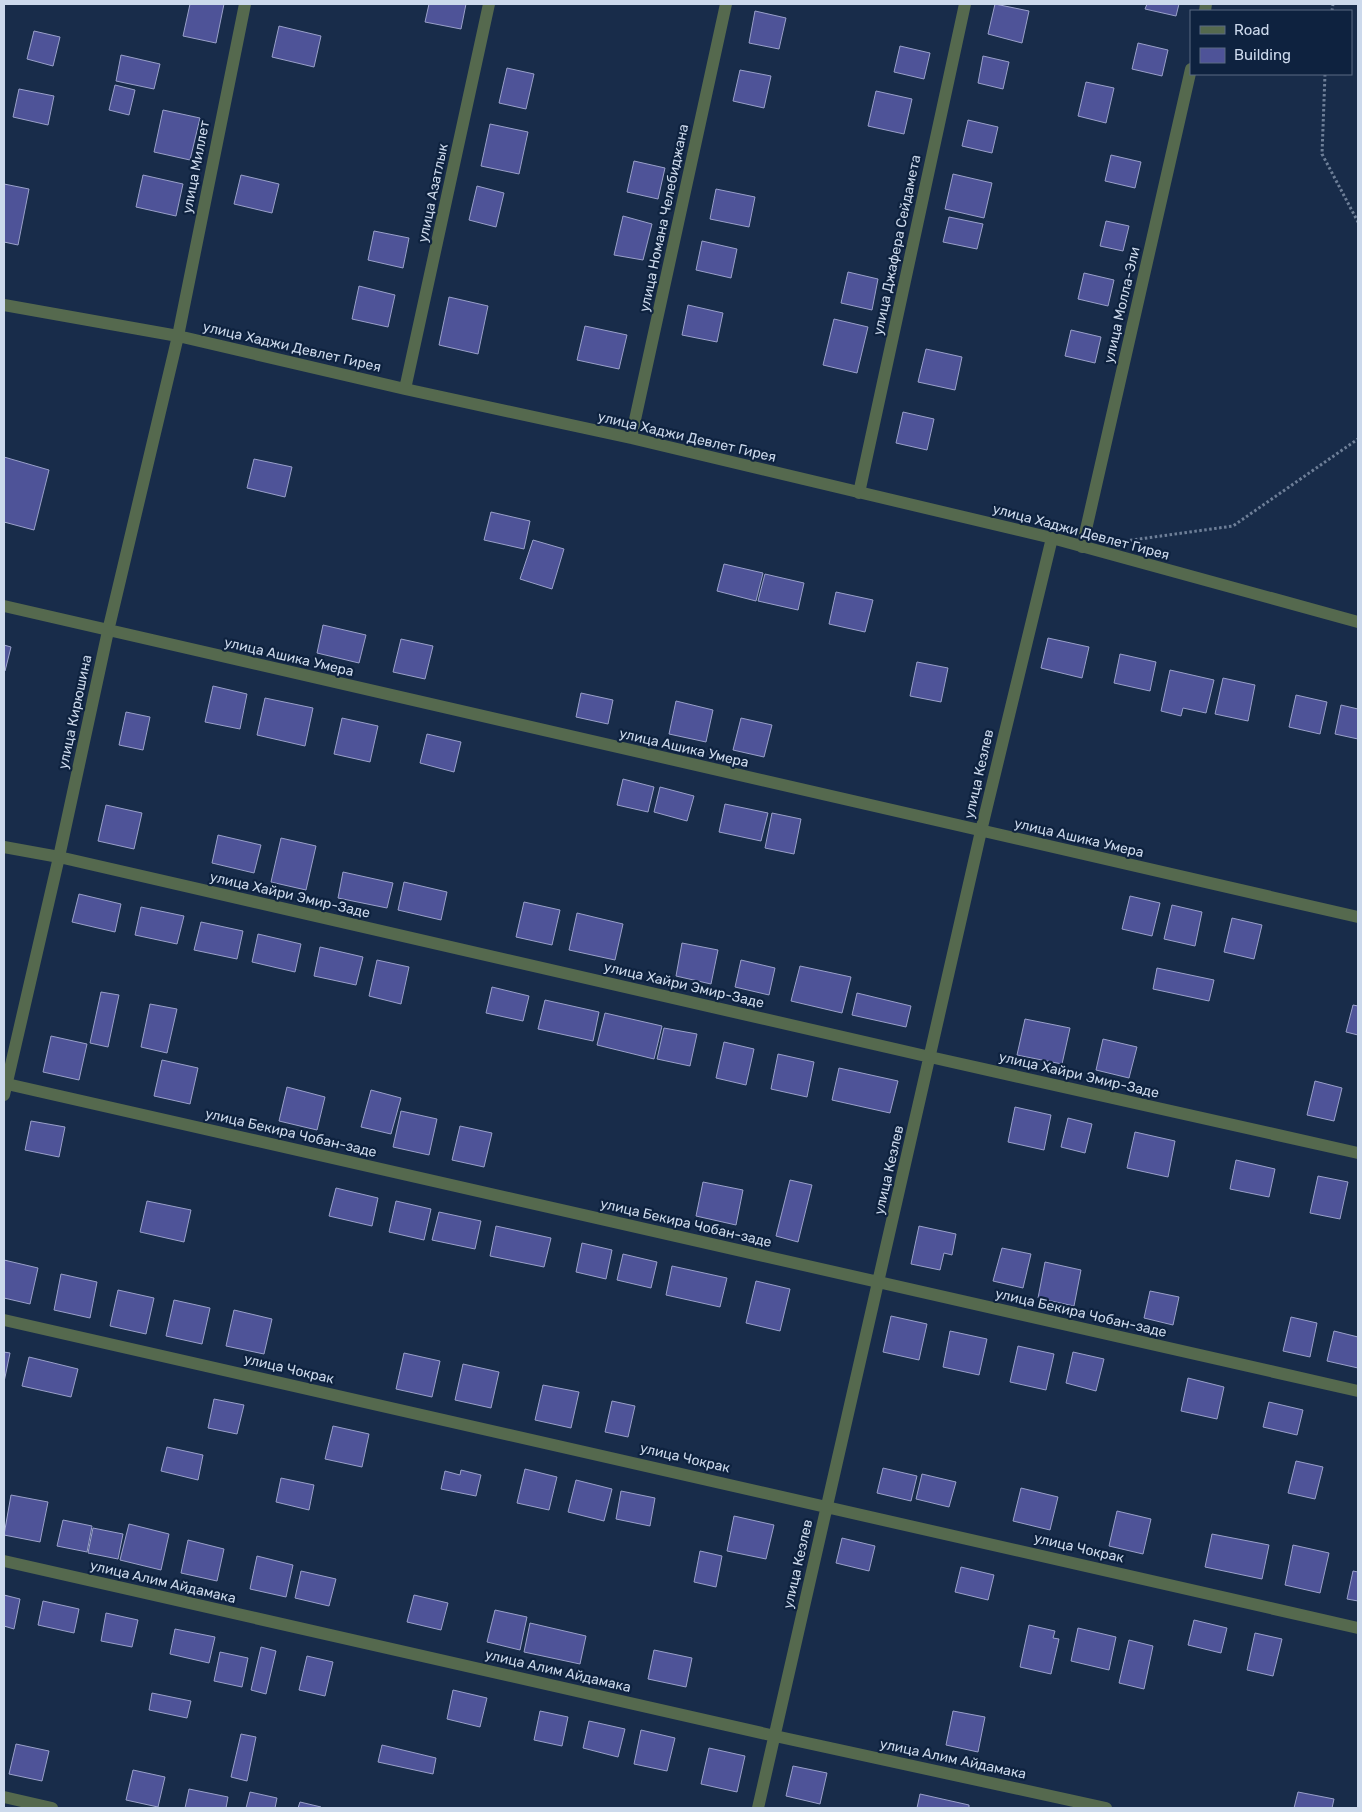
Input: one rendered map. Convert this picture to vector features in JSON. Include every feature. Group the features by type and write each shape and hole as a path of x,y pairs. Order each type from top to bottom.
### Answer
{"street":[{"name":"улица Миллет","path":"178,336 244,4"},
{"name":"улица Азатлык","path":"405,389 489,4"},
{"name":"улица Номана Челебиджана","path":"631,438 726,4"},
{"name":"улица Джафера Сейдамета","path":"859,493 965,4"},
{"name":"улица Молла-Эли","path":"1082,546 1190,73"},
{"name":"улица Хаджи Девлет Гирея","path":"4,305 178,336 405,389 631,438 1052,538 1358,622"},
{"name":"улица Кирюшина","path":"5,1090 59,857 108,631 178,336"},
{"name":"улица Кезлев","path":"758,1808 880,1282 981,831 1052,538"},
{"name":"улица Ашика Умера","path":"4,606 1358,917"},
{"name":"улица Хайри Эмир-Заде","path":"4,847 59,857 1358,1153"},
{"name":"улица Бекира Чобан-заде","path":"5,1090 880,1282 1358,1391"},
{"name":"улица Чокрак","path":"4,1320 1358,1628"},
{"name":"улица Алим Айдамака","path":"4,1561 775,1736 1106,1808"},
{"path":"4,1797 52,1808"}],"path":[{"path":"1325,75 1322,154 1358,222"},
{"path":"1120,542 1234,526 1358,439"}],"building":[{"path":"190,4 224,4 216,43 183,36"},
{"path":"429,4 466,4 461,29 425,22"},
{"path":"995,4 1029,11 1022,43 988,34"},
{"path":"1147,4 1179,4 1176,16 1145,9"},
{"path":"755,11 786,18 779,49 749,43"},
{"path":"279,26 321,36 314,67 272,57"},
{"path":"34,31 60,37 53,66 27,59"},
{"path":"1138,43 1168,50 1162,76 1132,69"},
{"path":"900,46 930,53 924,79 894,72"},
{"path":"121,55 160,64 154,89 116,81"},
{"path":"983,56 1009,62 1003,89 978,83"},
{"path":"507,68 534,74 526,109 499,103"},
{"path":"740,70 771,76 764,108 733,101"},
{"path":"1086,82 1114,88 1106,123 1078,116"},
{"path":"115,85 135,90 129,115 109,110"},
{"path":"19,89 54,96 48,125 13,117"},
{"path":"876,91 912,99 904,134 868,126"},
{"path":"163,110 200,118 190,160 154,152"},
{"path":"968,120 998,127 992,153 962,146"},
{"path":"490,124 528,132 519,174 481,166"},
{"path":"1111,155 1141,162 1135,188 1105,181"},
{"path":"634,161 665,168 658,199 627,192"},
{"path":"953,174 992,183 984,218 945,209"},
{"path":"143,175 183,184 176,216 136,207"},
{"path":"241,175 279,184 272,213 234,204"},
{"path":"4,184 29,189 18,245 4,242"},
{"path":"477,186 504,193 496,227 469,220"},
{"path":"716,189 755,197 749,227 710,219"},
{"path":"623,216 652,224 643,260 614,255"},
{"path":"949,217 983,224 977,249 943,242"},
{"path":"1106,221 1129,226 1123,251 1100,246"},
{"path":"374,231 409,238 403,268 368,260"},
{"path":"702,241 737,249 731,278 696,270"},
{"path":"848,272 878,279 872,310 841,303"},
{"path":"1084,273 1114,280 1108,306 1078,299"},
{"path":"359,286 395,295 388,327 352,319"},
{"path":"449,297 488,306 478,354 439,345"},
{"path":"688,305 723,313 717,342 682,335"},
{"path":"834,319 868,327 857,373 823,365"},
{"path":"585,326 627,335 619,369 577,360"},
{"path":"1071,330 1101,337 1095,363 1065,356"},
{"path":"926,349 962,357 955,390 918,382"},
{"path":"903,412 934,419 927,450 896,443"},
{"path":"4,457 49,470 34,530 4,522"},
{"path":"254,459 292,467 285,497 247,488"},
{"path":"491,512 530,521 524,549 484,540"},
{"path":"533,540 564,549 552,589 520,579"},
{"path":"724,564 763,573 756,601 717,591"},
{"path":"765,574 804,583 798,610 758,601"},
{"path":"836,592 873,600 865,632 829,624"},
{"path":"323,625 366,635 359,663 317,653"},
{"path":"1048,638 1089,647 1082,678 1041,668"},
{"path":"401,639 433,646 425,679 393,672"},
{"path":"4,645 11,647 5,671 4,671"},
{"path":"1120,654 1156,662 1150,691 1114,683"},
{"path":"917,662 948,668 941,702 910,696"},
{"path":"1170,670 1214,680 1206,713 1183,708 1181,716 1161,711"},
{"path":"1223,678 1255,685 1248,721 1215,714"},
{"path":"213,686 247,694 240,729 205,722"},
{"path":"581,693 613,700 608,724 576,717"},
{"path":"1296,695 1327,702 1320,734 1289,727"},
{"path":"265,698 313,708 305,746 257,735"},
{"path":"676,701 713,710 706,742 669,734"},
{"path":"1341,705 1358,709 1358,739 1335,734"},
{"path":"126,712 150,717 143,750 119,745"},
{"path":"342,718 378,726 370,762 334,754"},
{"path":"741,718 772,725 764,757 733,750"},
{"path":"427,734 461,742 454,772 420,763"},
{"path":"623,779 654,787 648,812 617,805"},
{"path":"660,787 694,796 687,821 654,812"},
{"path":"725,804 768,813 761,841 719,832"},
{"path":"106,805 142,813 134,849 98,841"},
{"path":"772,813 801,819 794,854 765,848"},
{"path":"218,835 261,845 254,873 212,863"},
{"path":"281,838 316,846 306,890 271,882"},
{"path":"343,872 393,883 387,908 338,898"},
{"path":"404,882 447,892 441,920 398,910"},
{"path":"79,894 121,904 115,932 72,922"},
{"path":"1130,896 1160,903 1152,936 1122,929"},
{"path":"524,902 560,910 552,945 516,937"},
{"path":"1172,905 1202,912 1195,946 1164,939"},
{"path":"141,907 184,916 177,944 135,935"},
{"path":"577,913 623,924 615,960 569,950"},
{"path":"1232,918 1262,925 1254,959 1224,952"},
{"path":"201,922 243,931 237,959 194,950"},
{"path":"258,934 301,944 295,972 252,962"},
{"path":"682,943 718,950 711,984 676,976"},
{"path":"320,947 363,957 356,985 314,976"},
{"path":"377,960 409,967 401,1004 369,996"},
{"path":"741,960 775,968 769,995 735,987"},
{"path":"800,966 851,977 842,1013 791,1001"},
{"path":"1157,968 1214,980 1209,1001 1153,989"},
{"path":"492,987 529,996 523,1021 486,1013"},
{"path":"101,992 119,995 108,1047 90,1043"},
{"path":"857,993 911,1006 906,1027 852,1015"},
{"path":"545,1000 599,1012 593,1041 538,1029"},
{"path":"150,1004 177,1009 167,1053 141,1047"},
{"path":"1353,1005 1358,1006 1358,1035 1346,1032"},
{"path":"605,1013 662,1026 654,1059 597,1045"},
{"path":"1025,1019 1070,1028 1062,1064 1017,1055"},
{"path":"664,1028 697,1034 690,1066 657,1059"},
{"path":"51,1036 87,1044 79,1080 43,1072"},
{"path":"1103,1039 1137,1047 1129,1078 1096,1070"},
{"path":"724,1042 754,1049 746,1085 716,1078"},
{"path":"778,1054 814,1062 807,1097 771,1089"},
{"path":"162,1060 198,1068 190,1104 154,1096"},
{"path":"839,1068 898,1081 890,1113 832,1100"},
{"path":"1315,1081 1342,1088 1334,1121 1307,1115"},
{"path":"287,1087 325,1097 317,1130 279,1121"},
{"path":"371,1090 401,1098 391,1134 361,1127"},
{"path":"1015,1107 1051,1115 1044,1150 1008,1142"},
{"path":"401,1111 437,1119 429,1155 393,1147"},
{"path":"1068,1118 1092,1124 1085,1153 1061,1147"},
{"path":"31,1121 65,1127 59,1157 25,1150"},
{"path":"460,1126 492,1133 484,1167 452,1160"},
{"path":"1135,1132 1175,1141 1168,1177 1127,1168"},
{"path":"1236,1160 1275,1169 1269,1197 1230,1189"},
{"path":"1318,1176 1348,1182 1340,1219 1310,1213"},
{"path":"790,1180 812,1185 798,1242 776,1236"},
{"path":"703,1182 743,1190 736,1225 696,1216"},
{"path":"336,1188 378,1198 372,1226 329,1216"},
{"path":"147,1201 191,1210 184,1242 140,1232"},
{"path":"396,1201 431,1209 424,1240 389,1232"},
{"path":"439,1212 481,1221 475,1249 432,1240"},
{"path":"496,1226 551,1238 544,1267 490,1256"},
{"path":"919,1226 956,1234 952,1255 944,1253 940,1270 911,1264"},
{"path":"582,1243 612,1250 606,1279 576,1272"},
{"path":"1002,1248 1031,1254 1023,1288 993,1281"},
{"path":"623,1254 657,1262 651,1288 617,1280"},
{"path":"4,1260 38,1268 30,1304 4,1298"},
{"path":"1045,1262 1081,1270 1074,1306 1038,1298"},
{"path":"672,1266 727,1278 720,1307 666,1295"},
{"path":"61,1274 97,1282 90,1318 54,1310"},
{"path":"756,1281 790,1289 780,1331 746,1323"},
{"path":"118,1290 154,1298 146,1334 110,1326"},
{"path":"1150,1291 1179,1297 1173,1325 1144,1318"},
{"path":"174,1300 210,1308 202,1344 166,1336"},
{"path":"234,1310 272,1319 264,1354 226,1346"},
{"path":"891,1316 927,1324 919,1360 883,1352"},
{"path":"1291,1317 1317,1323 1310,1357 1283,1351"},
{"path":"950,1331 987,1339 979,1375 943,1367"},
{"path":"1334,1331 1358,1337 1358,1368 1327,1361"},
{"path":"1018,1346 1054,1354 1046,1390 1010,1382"},
{"path":"4,1352 10,1353 4,1382"},
{"path":"1073,1352 1104,1359 1096,1391 1066,1383"},
{"path":"404,1353 440,1361 432,1397 396,1389"},
{"path":"29,1357 78,1369 71,1397 22,1386"},
{"path":"463,1364 499,1372 491,1408 455,1400"},
{"path":"1188,1378 1224,1387 1217,1419 1181,1411"},
{"path":"543,1385 579,1392 571,1428 535,1420"},
{"path":"214,1399 244,1405 237,1434 208,1428"},
{"path":"612,1401 635,1406 628,1437 605,1432"},
{"path":"1269,1402 1303,1410 1297,1435 1263,1427"},
{"path":"333,1426 369,1434 362,1467 325,1459"},
{"path":"167,1447 203,1455 198,1480 161,1471"},
{"path":"1296,1461 1323,1467 1315,1499 1288,1493"},
{"path":"883,1468 917,1476 911,1501 877,1493"},
{"path":"525,1469 557,1477 549,1510 517,1503"},
{"path":"461,1470 481,1475 476,1496 441,1489 445,1471 460,1475"},
{"path":"922,1474 956,1482 949,1507 916,1499"},
{"path":"281,1478 314,1485 309,1510 276,1502"},
{"path":"576,1480 612,1489 604,1521 568,1512"},
{"path":"1021,1488 1058,1497 1050,1530 1013,1521"},
{"path":"621,1491 655,1498 650,1526 616,1519"},
{"path":"11,1495 48,1502 40,1542 4,1535"},
{"path":"1117,1511 1151,1519 1143,1554 1109,1546"},
{"path":"734,1516 774,1525 766,1559 727,1551"},
{"path":"63,1520 92,1526 87,1552 57,1546"},
{"path":"129,1524 169,1534 161,1570 120,1560"},
{"path":"93,1528 123,1534 118,1559 88,1553"},
{"path":"1212,1534 1269,1545 1262,1579 1205,1567"},
{"path":"842,1538 875,1546 869,1571 836,1563"},
{"path":"188,1540 224,1549 217,1581 181,1573"},
{"path":"1293,1545 1329,1553 1320,1593 1285,1585"},
{"path":"700,1551 722,1556 716,1587 694,1582"},
{"path":"257,1556 293,1565 286,1597 250,1589"},
{"path":"961,1567 994,1575 988,1600 955,1592"},
{"path":"301,1571 336,1579 329,1606 295,1598"},
{"path":"1353,1571 1358,1572 1358,1601 1347,1599"},
{"path":"4,1595 20,1599 14,1629 4,1626"},
{"path":"414,1595 448,1603 441,1630 407,1622"},
{"path":"43,1601 79,1609 74,1633 38,1625"},
{"path":"495,1610 527,1617 520,1650 487,1642"},
{"path":"106,1613 138,1620 132,1647 101,1641"},
{"path":"1194,1620 1227,1628 1221,1653 1188,1645"},
{"path":"530,1623 586,1636 580,1664 524,1652"},
{"path":"1029,1625 1055,1631 1053,1638 1059,1639 1051,1674 1020,1667"},
{"path":"1078,1628 1116,1637 1109,1670 1071,1661"},
{"path":"175,1629 215,1637 209,1663 170,1654"},
{"path":"1255,1633 1282,1639 1273,1676 1247,1670"},
{"path":"1129,1640 1153,1646 1144,1689 1119,1683"},
{"path":"261,1647 276,1651 266,1694 251,1690"},
{"path":"654,1650 692,1658 686,1687 648,1679"},
{"path":"220,1652 248,1658 242,1687 214,1681"},
{"path":"307,1656 333,1662 325,1696 299,1690"},
{"path":"453,1690 487,1698 480,1727 447,1719"},
{"path":"152,1693 191,1701 187,1718 149,1710"},
{"path":"540,1711 568,1717 562,1746 534,1740"},
{"path":"953,1711 985,1717 978,1752 946,1745"},
{"path":"589,1721 625,1729 618,1757 583,1748"},
{"path":"641,1730 675,1738 667,1771 634,1764"},
{"path":"241,1734 256,1737 247,1781 231,1777"},
{"path":"16,1744 49,1751 42,1781 9,1774"},
{"path":"382,1745 436,1758 433,1774 378,1762"},
{"path":"709,1748 745,1756 737,1792 701,1784"},
{"path":"793,1766 827,1773 820,1804 786,1796"},
{"path":"133,1770 165,1777 158,1807 126,1800"},
{"path":"189,1789 228,1797 226,1808 185,1808"},
{"path":"250,1792 277,1798 275,1808 246,1808"},
{"path":"1298,1792 1334,1799 1332,1808 1294,1808"},
{"path":"920,1794 969,1805 969,1808 917,1808"},
{"path":"300,1802 321,1807 321,1808 298,1808"}]}
